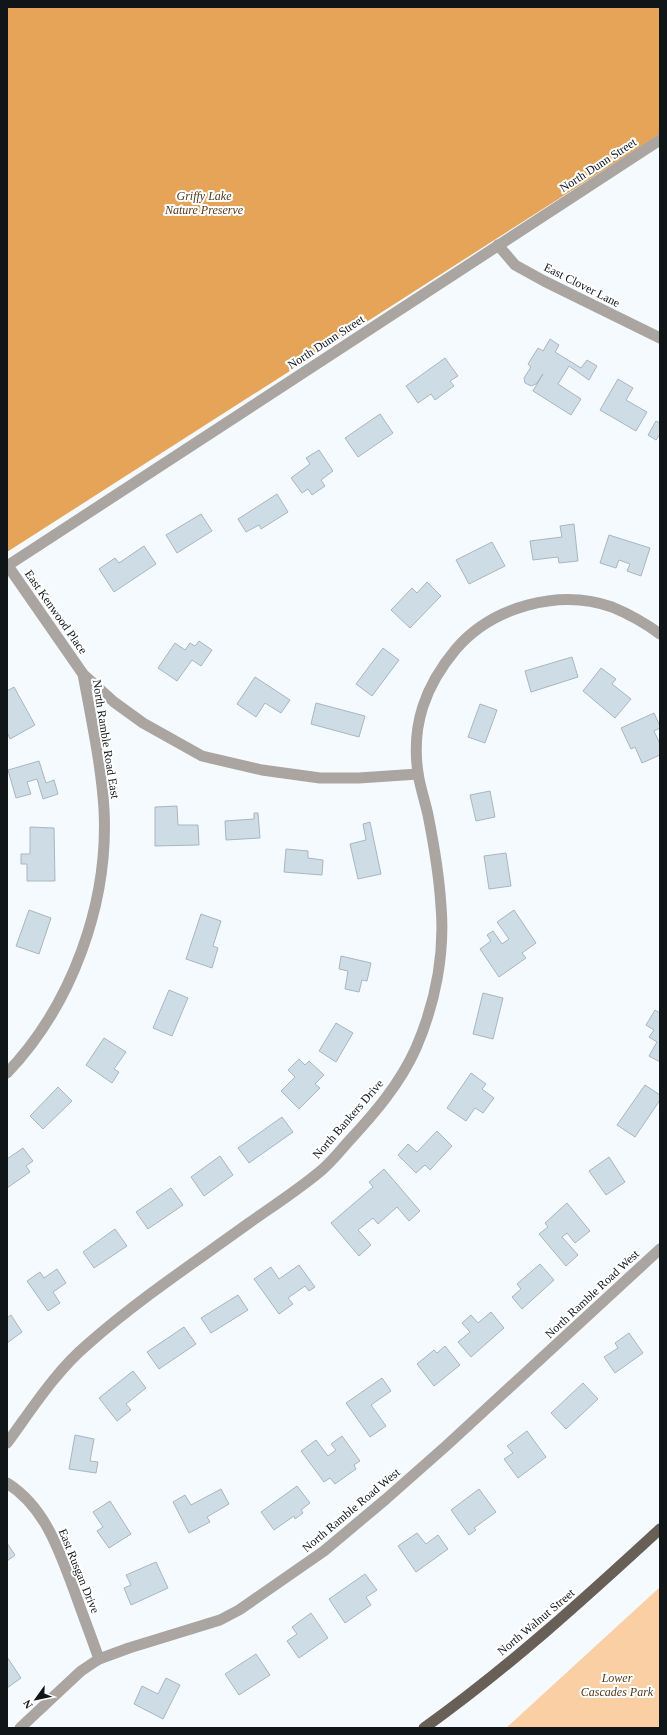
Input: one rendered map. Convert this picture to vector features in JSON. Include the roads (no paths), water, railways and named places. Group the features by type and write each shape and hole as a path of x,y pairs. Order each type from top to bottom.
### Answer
{"main road":[{"name":"North Walnut Street","path":"424,1728 489,1680 582,1601 660,1529"}],"street":[{"name":"North Dunn Street","path":"8,566 660,140"},
{"name":"East Clover Lane","path":"498,245 515,265 544,281 660,338"},
{"name":"East Kenwood Place","path":"8,566 82,674"},
{"name":"North Bankers Drive","path":"7,1443 56,1377 86,1345 123,1315 323,1169 372,1114 403,1073 415,1049 427,1019 440,960 442,937 438,876 428,816 418,774 416,738 419,718 425,698 433,681 457,648 486,622 502,614 521,606 558,601 577,601 609,606 627,614 660,634"},
{"path":"82,674 114,702 144,723 202,756 262,770 313,777 359,778 418,774"},
{"name":"North Ramble Road East","path":"7,1073 30,1047 58,1003 74,968 96,901 101,871 104,810 101,774 82,674"},
{"name":"North Ramble Road West","path":"20,1728 81,1671 99,1659 129,1648 220,1620 239,1610 324,1550 386,1500 660,1249"},
{"name":"East Rusgan Drive","path":"7,1483 26,1498 36,1510 54,1539 99,1659"}],"park label":[{"name":"Griffy Lake Nature Preserve","path":"204,203"},
{"name":"Lower Cascades Park","path":"617,1685"}]}
